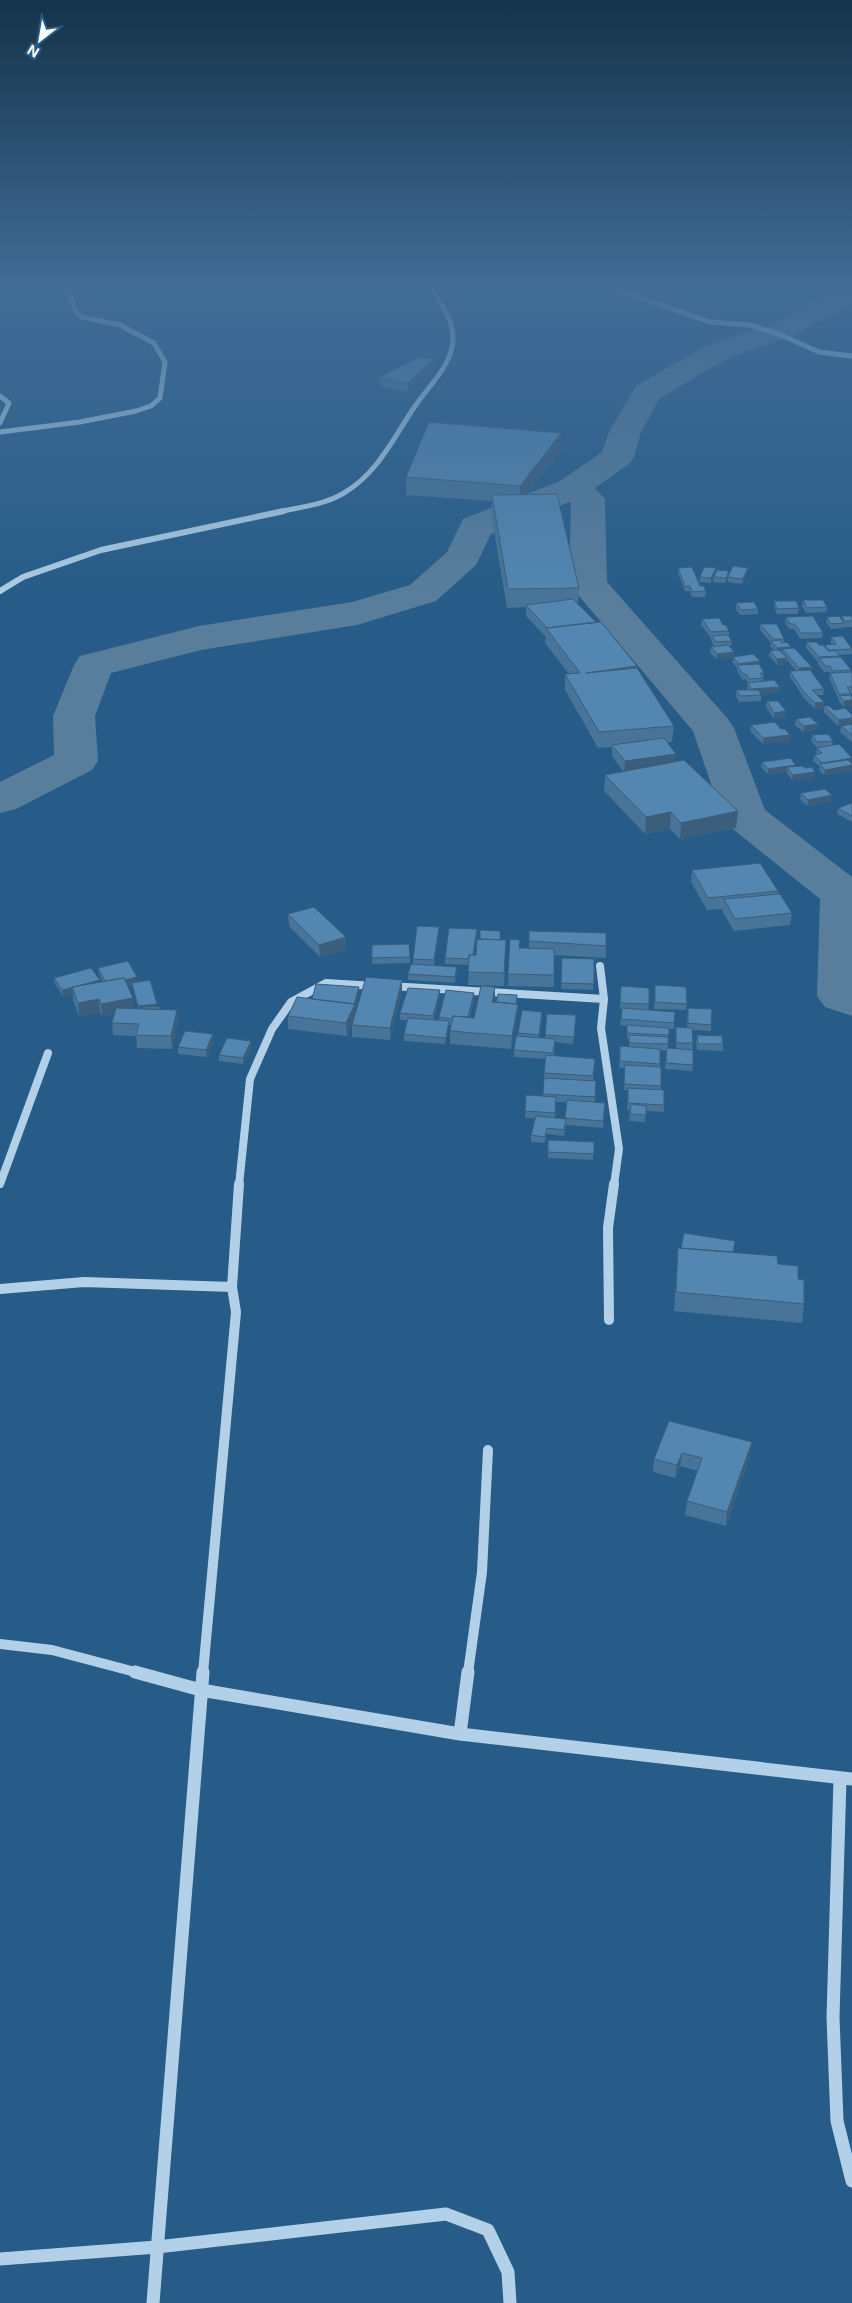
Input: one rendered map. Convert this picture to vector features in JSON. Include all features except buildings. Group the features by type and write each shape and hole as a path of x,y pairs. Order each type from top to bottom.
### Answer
{"street":[{"path":"0,432 80,422 136,412 151,406 160,398 161,390"},
{"path":"0,591 23,578 101,550 336,498 357,485 376,468 427,390"},
{"path":"0,396 9,404 0,423"},
{"path":"600,966 604,1000 601,1028 619,1149 608,1228 609,1320"},
{"path":"153,2303 201,1690 236,1312 232,1286 236,1209 250,1079 272,1029 291,1002 326,983 604,1000"},
{"path":"0,1184 48,1053"},
{"path":"0,1289 84,1282 232,1286"},
{"path":"460,1734 482,1572 488,1450"},
{"path":"0,1644 52,1650 201,1690 460,1734 846,1779 833,2017 837,2121 852,2180"},
{"path":"0,2259 157,2247 446,2214 488,2230 508,2272 510,2303"}],"waterway":[{"path":"572,488 617,457 625,432 647,393 651,390"},
{"path":"0,799 76,761 74,716 94,665 199,638 357,613 423,593 463,557 476,527 572,488"},
{"path":"572,488 588,499 588,584 713,728 745,816 844,894 843,996 852,1000"}]}
